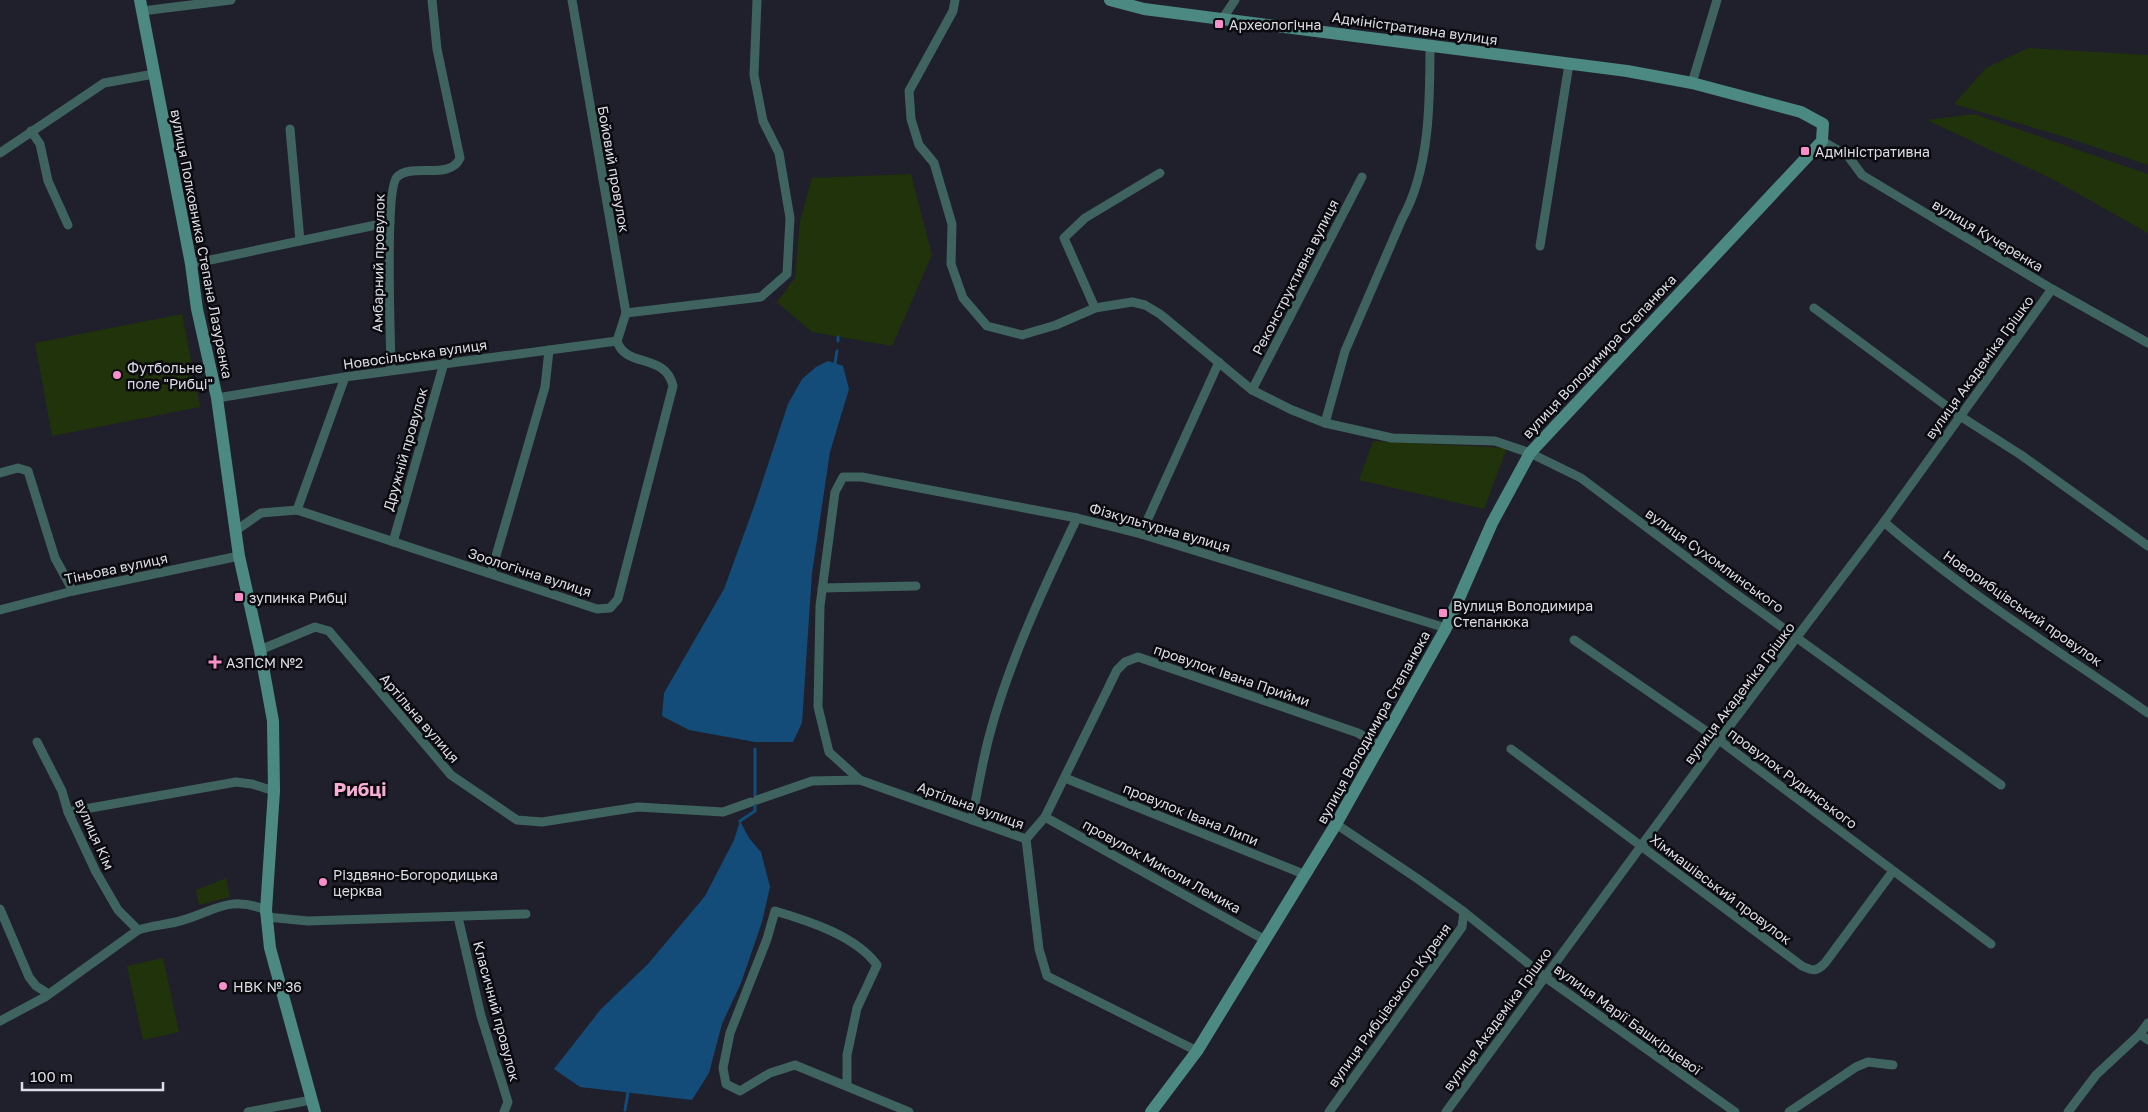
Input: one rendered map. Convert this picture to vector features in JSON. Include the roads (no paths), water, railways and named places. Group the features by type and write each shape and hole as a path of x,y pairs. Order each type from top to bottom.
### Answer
{"street":[{"path":"141,6 231,0"},
{"name":"Амбарний провулок","path":"391,370 390,222 393,186 397,178 405,173 455,166 460,158 437,49 432,0"},
{"name":"Бойовий провулок","path":"572,0 626,313 617,342"},
{"path":"626,313 762,297 787,274 790,218 779,153 763,121 754,75 757,0"},
{"path":"955,0 953,11 909,92 911,120 920,145 934,163 952,224 951,264 963,298 987,326 1022,336 1056,325 1095,308 1132,302 1145,305 1252,390 1292,410 1325,423 1392,438 1495,441 1530,453"},
{"name":"Адміністративна вулиця","path":"1110,0 1144,9 1627,71 1692,83 1813,117 1823,124 1822,141"},
{"path":"1223,18 1234,0"},
{"path":"1692,83 1717,0"},
{"name":"вулиця Полковника Степана Лазуренка","path":"141,6 191,264 197,309 217,398 239,556 260,650 273,721 274,791 267,914 270,948 313,1106"},
{"path":"1325,423 1345,351 1402,219 1414,199 1430,113 1430,45"},
{"path":"1540,246 1568,64"},
{"path":"0,153 104,83 154,74"},
{"path":"290,129 300,241"},
{"path":"31,131 40,144 48,181 68,225"},
{"name":"вулиця Кучеренка","path":"1822,141 1848,156 1862,175 2052,289 2148,343"},
{"name":"вулиця Володимира Степанюка","path":"1151,1112 1197,1051 1336,824 1446,628 1492,523 1530,453 1822,141"},
{"path":"1095,308 1064,238 1085,218 1160,174"},
{"name":"Реконструктивна вулиця","path":"1252,390 1362,177"},
{"path":"191,264 390,222"},
{"name":"вулиця Академіка Грішко","path":"1446,1112 1719,740 1884,522 2052,289"},
{"path":"1814,308 1960,416 2021,455 2148,546"},
{"name":"Новосільська вулиця","path":"217,398 391,370 617,342"},
{"name":"Зоологічна вулиця","path":"235,531 261,514 297,510 597,609 610,608 618,599 673,386 671,377 665,369 626,354 619,348 617,342"},
{"path":"491,573 545,387 549,350"},
{"path":"1141,534 1219,362"},
{"name":"Дружній провулок","path":"393,542 444,363"},
{"path":"297,510 345,377"},
{"name":"вулиця Сухомлинського","path":"1530,453 1581,478 1725,586 2001,785"},
{"path":"0,473 18,468 28,472 55,558 73,591"},
{"name":"Фізкультурна вулиця","path":"822,588 835,492 843,477 862,477 1077,518 1141,534 1446,628"},
{"path":"972,820 989,737 1010,676 1046,584 1077,518"},
{"name":"Новорибцівський провулок","path":"1884,522 1910,545 1986,600 2148,713"},
{"name":"Тіньова вулиця","path":"0,610 73,591 239,556"},
{"path":"860,780 828,752 818,707 822,588 916,586"},
{"name":"Артільна вулиця","path":"260,650 315,627 329,631 451,776 517,820 542,822 638,807 723,812 812,781 860,780 1026,839 1039,949 1047,976 1197,1051"},
{"name":"провулок Рудинського","path":"1574,640 1719,740 1991,944"},
{"name":"провулок Івана Прийми","path":"1026,839 1045,817 1117,670 1125,662 1138,657 1358,733 1379,745"},
{"name":"вулиця Кім","path":"37,742 62,791 68,812 96,872 118,910 138,930"},
{"name":"Хіммашівський провулок","path":"1510,749 1802,966 1812,970 1818,970 1825,963 1893,871"},
{"name":"провулок Івана Липи","path":"1065,778 1306,875"},
{"path":"68,812 236,782 252,784 274,791"},
{"name":"провулок Миколи Лемика","path":"1045,817 1265,940"},
{"name":"вулиця Марії Башкірцевої","path":"1336,824 1464,912 1545,977 1734,1112"},
{"path":"0,1021 48,994 138,930 150,926 177,922 238,902 267,914 308,921 526,914"},
{"path":"0,909 29,977 36,986 48,994"},
{"path":"847,1086 847,1055 857,1008 878,965 869,954 842,937 775,911 767,939 730,1033 722,1068 726,1084 740,1091 770,1073 795,1065 909,1112"},
{"name":"вулиця Рибцівського Куреня","path":"1329,1112 1462,927 1464,912"},
{"name":"Класичний провулок","path":"458,917 481,1016 508,1102 505,1112"},
{"path":"2068,1112 2096,1075 2140,1034 2148,1023"},
{"path":"2140,1034 2148,1040"},
{"path":"1789,1112 1856,1067 1868,1062 1893,1065"},
{"path":"248,1112 313,1106"}],"water":[{"path":"828,361 843,366 849,389 830,452 812,573 802,723 793,742 755,742 689,730 662,716 664,693 724,589 788,404 802,379 816,367"},
{"path":"740,821 749,838 761,852 770,887 762,922 741,983 722,1024 709,1073 692,1100 580,1087 554,1069 601,1009 648,964 705,896 734,840"}],"waterway":[{"path":"835,363 837,351"},
{"path":"740,821 755,811 755,749"},
{"path":"625,1110 628,1092"}],"place":[{"name":"Археологічна","path":"1219,24"},
{"name":"Адміністративна","path":"1805,151"},
{"name":"Футбольне поле \"Рибці\"","path":"117,375"},
{"name":"зупинка Рибці","path":"239,597"},
{"name":"Вулиця Володимира Степанюка","path":"1443,613"},
{"name":"АЗПСМ №2","path":"215,662"},
{"name":"Різдвяно-Богородицька церква","path":"323,882"},
{"name":"НВК № 36","path":"223,986"}],"district":[{"name":"Рибці","path":"360,788"}]}
